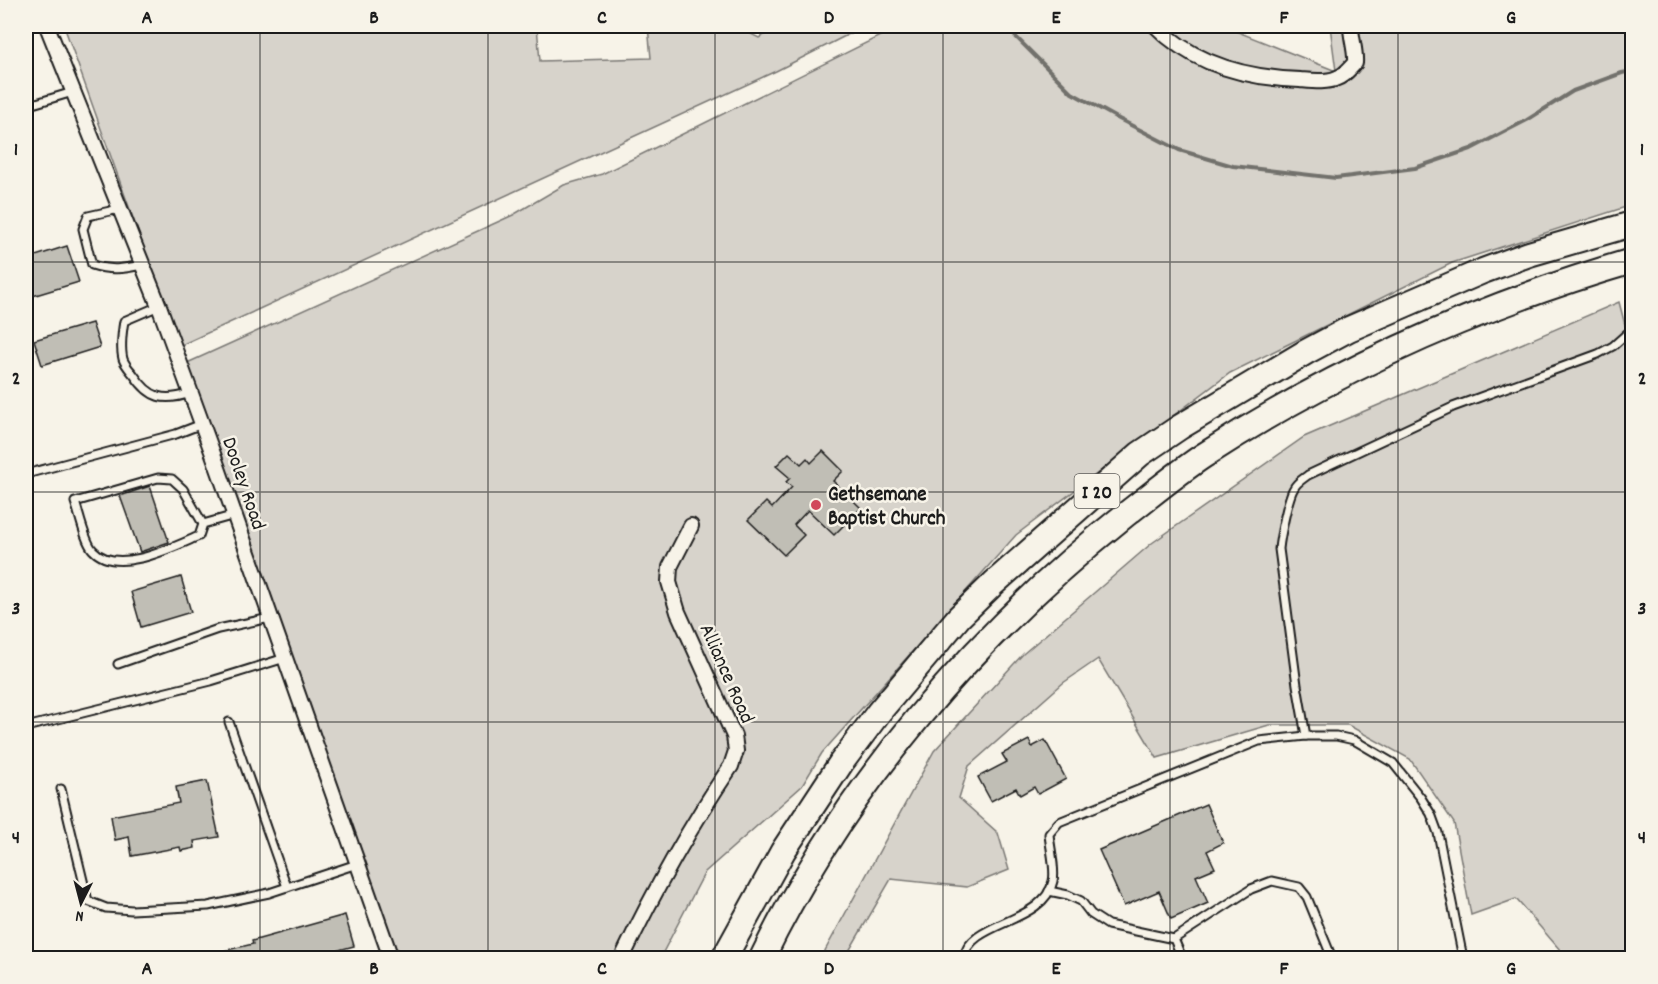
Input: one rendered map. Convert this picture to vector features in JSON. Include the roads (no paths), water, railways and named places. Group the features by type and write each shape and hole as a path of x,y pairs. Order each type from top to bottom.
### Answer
{"highway":[{"name":"I 20","path":"724,958 783,851 841,763 879,712 959,617 1133,460 1180,427 1349,329 1492,267 1632,224"},
{"name":"I 20","path":"762,958 808,874 864,789 901,740 972,657 1068,562 1123,517 1201,457 1284,405 1337,376 1459,320 1632,261"}],"street":[{"name":"Dooley Road","path":"47,26 159,306 391,958"},
{"path":"1156,26 1186,50 1218,66 1242,74 1314,81 1338,78 1355,63 1356,51 1351,26"},
{"name":"Alliance Road","path":"622,958 679,846 731,766 736,751 734,736 678,612 669,582 670,567 691,526"}],"lane":[{"path":"26,106 73,92"},
{"path":"119,209 88,216 83,229 92,265 118,270 142,265"},
{"path":"159,306 124,321 122,335 124,361 142,388 157,397 175,398 191,393"},
{"path":"1306,736 1279,549 1280,532 1292,490 1296,484 1308,475 1453,407 1598,354 1613,346 1632,329"},
{"path":"26,474 176,434 202,424"},
{"path":"158,478 172,479 183,489 203,524 199,536 165,550 127,561 103,559 91,549 75,502 158,478"},
{"path":"203,524 235,515"},
{"path":"118,664 218,629 270,618"},
{"path":"26,727 211,681 285,658"},
{"path":"228,722 287,887"},
{"path":"964,958 965,951 975,939 1030,911 1046,896 1053,880 1049,834 1059,822 1259,741 1306,736 1336,736 1354,740 1393,764 1431,814 1438,833 1463,958"},
{"path":"61,789 88,901 106,908 132,910 208,906 269,893 357,864"},
{"path":"1049,891 1068,894 1081,901 1091,914 1108,925 1174,939 1251,889 1272,881 1299,887 1307,897 1332,958"},
{"path":"1174,939 1182,958"}],"waterway":[{"path":"1005,26 1072,93 1179,150 1233,166 1336,178 1415,168 1471,149 1527,120 1573,91 1632,71"}],"place":[{"name":"Gethsemane Baptist Church","path":"816,505"}]}
